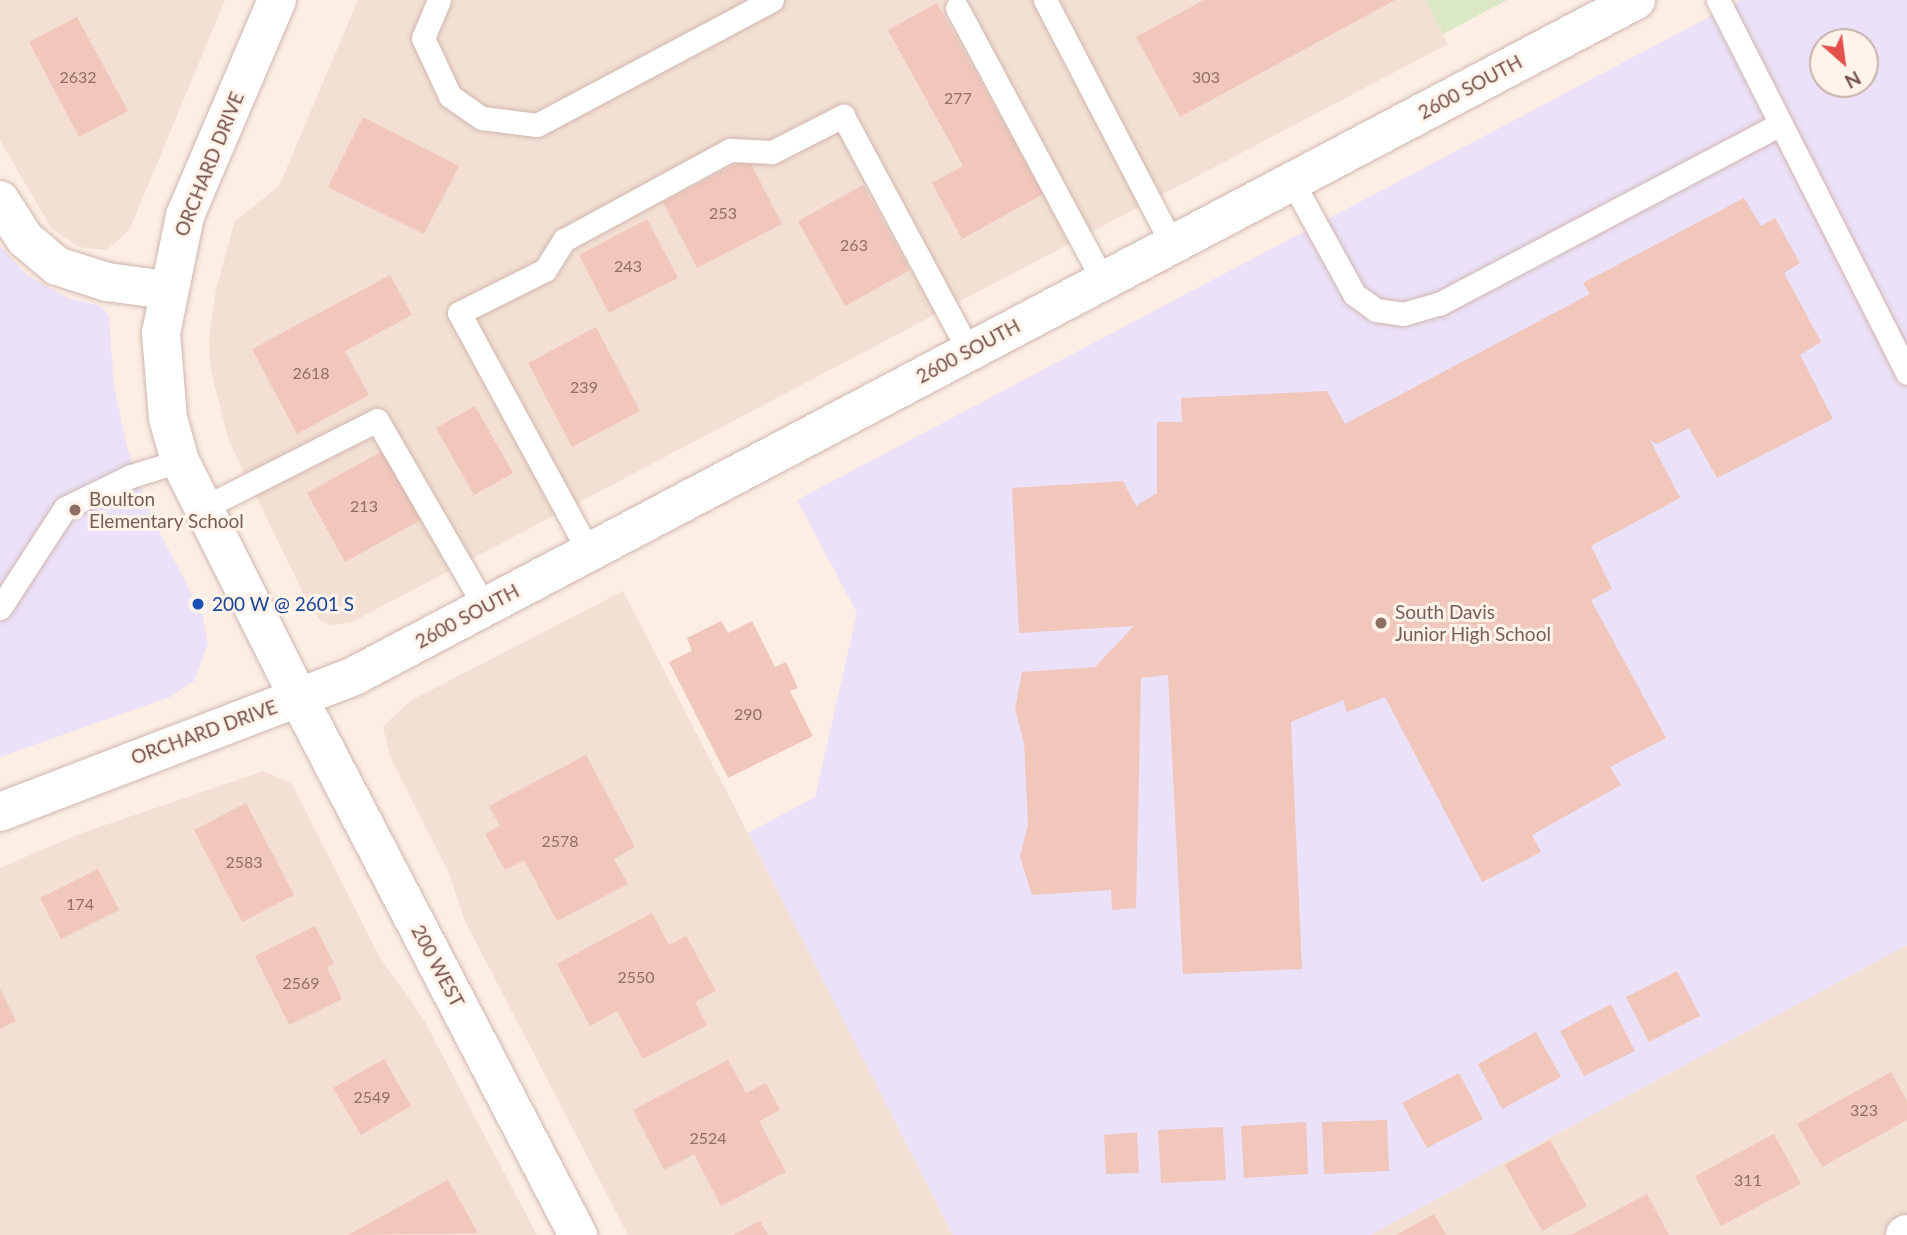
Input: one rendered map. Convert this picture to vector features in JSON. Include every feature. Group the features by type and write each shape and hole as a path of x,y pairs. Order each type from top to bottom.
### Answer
{"main road":[{"name":"ORCHARD DRIVE","path":"0,811 298,697 201,509 180,461 162,375 166,290 185,216 277,0"},
{"name":"2600 SOUTH","path":"298,697 356,675 1636,0"},
{"path":"0,200 24,239 57,266 107,282 166,290"},
{"name":"200 WEST","path":"298,697 579,1235"}],"lane":[{"path":"439,0 423,38 450,96 482,118 537,125 772,0"},
{"path":"1718,0 1907,373"},
{"path":"1053,3 1172,244"},
{"path":"957,8 1103,280"},
{"path":"589,552 459,313 545,270 564,240 730,150 772,152 843,116 969,351"},
{"path":"1292,181 1354,294 1376,310 1404,314 1439,304 1781,124"},
{"path":"201,509 377,421 485,607"},
{"path":"0,608 65,508 131,476 180,461"}],"shaded area":[{"path":"0,0 225,0 129,231 106,250 79,247 51,228 0,140"},
{"path":"358,0 1425,0 1448,44 352,622 332,625 321,621 307,601 229,441 211,371 209,339 216,289 235,221 279,186"},
{"name":"South Davis Junior High School","path":"1741,0 1907,0 1907,945 1370,1235 953,1235 748,833 815,797 857,613 797,500"},
{"name":"Boulton Elementary School","path":"0,246 27,275 68,298 101,306 109,316 114,386 128,451 155,524 202,613 208,644 194,681 170,697 0,757"},
{"path":"623,591 953,1235 628,1235 465,921 449,873 390,757 383,726 412,700"},
{"path":"264,771 292,784 379,956 424,1020 537,1235 0,1235 0,868 79,834"},
{"path":"1907,945 1907,1235 1370,1235"}],"green space":[{"path":"1425,0 1507,0 1443,34"}],"building":[{"path":"1204,0 1395,0 1180,117 1136,37"},
{"path":"937,3 1043,194 962,239 932,183 963,166 888,30"},
{"path":"77,17 128,111 79,137 29,42"},
{"path":"363,117 459,166 424,234 328,187"},
{"path":"748,158 782,224 697,268 663,202"},
{"path":"863,185 910,270 845,306 798,221"},
{"name":"South Davis Junior High School","path":"1744,198 1761,226 1775,218 1800,263 1784,273 1821,342 1800,355 1833,419 1717,478 1689,428 1657,444 1650,440 1680,498 1591,546 1612,589 1591,600 1666,738 1610,767 1621,785 1532,835 1541,852 1482,882 1385,697 1347,712 1343,700 1291,722 1302,969 1183,974 1168,675 1141,678 1136,908 1112,910 1111,890 1032,895 1020,857 1028,824 1024,743 1015,709 1022,672 1095,667 1134,626 1019,633 1012,488 1123,481 1136,506 1157,493 1157,422 1182,422 1181,398 1327,391 1345,424 1590,294 1583,283"},
{"path":"647,219 678,278 609,313 579,255"},
{"path":"390,275 412,315 345,351 369,395 297,434 252,349"},
{"path":"596,327 640,411 572,447 528,363"},
{"path":"475,406 513,473 474,495 436,428"},
{"path":"384,450 422,519 345,562 307,493"},
{"path":"721,621 728,633 752,621 775,667 786,662 798,688 790,691 813,736 728,778 669,662 692,651 687,638"},
{"path":"586,755 635,847 614,859 628,884 557,921 524,860 505,870 485,834 500,826 489,806"},
{"path":"246,803 294,895 242,922 194,830"},
{"path":"98,869 119,910 61,939 40,898"},
{"path":"652,913 669,945 686,936 716,991 695,1002 707,1025 643,1059 617,1011 590,1026 557,964"},
{"path":"315,926 334,964 327,967 342,999 289,1025 255,956"},
{"path":"1677,971 1700,1016 1649,1042 1626,997"},
{"path":"0,989 16,1021 0,1029"},
{"path":"1611,1004 1635,1051 1584,1076 1560,1031"},
{"path":"1536,1032 1561,1077 1502,1109 1478,1064"},
{"path":"384,1059 411,1106 361,1135 333,1088"},
{"path":"728,1060 746,1093 766,1083 780,1110 759,1121 786,1172 721,1206 694,1154 664,1170 633,1110"},
{"path":"1891,1072 1907,1101 1907,1120 1822,1167 1797,1124"},
{"path":"1459,1073 1483,1119 1427,1148 1402,1103"},
{"path":"1387,1120 1389,1171 1324,1174 1322,1122"},
{"path":"1306,1122 1308,1174 1244,1178 1241,1126"},
{"path":"1223,1127 1226,1180 1161,1183 1158,1130"},
{"path":"1137,1132 1139,1173 1106,1174 1104,1135"},
{"path":"1774,1134 1801,1184 1721,1226 1695,1176"},
{"path":"1550,1140 1587,1206 1542,1231 1505,1165"},
{"path":"448,1180 478,1233 348,1235"},
{"path":"1647,1194 1669,1235 1571,1235"},
{"path":"1434,1214 1446,1235 1396,1235"},
{"path":"760,1221 768,1235 733,1235"}],"place":[{"name":"Boulton Elementary School","path":"75,510"},
{"name":"200 W @ 2601 S","path":"198,604"},
{"name":"South Davis Junior High School","path":"1381,623"}]}
